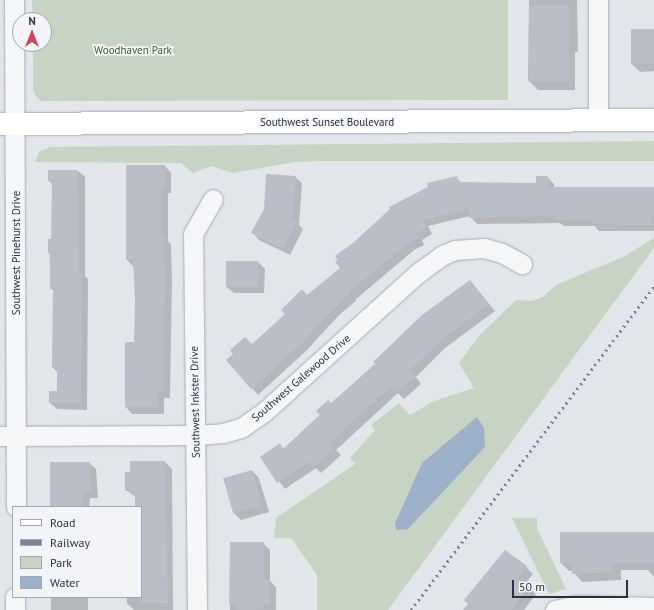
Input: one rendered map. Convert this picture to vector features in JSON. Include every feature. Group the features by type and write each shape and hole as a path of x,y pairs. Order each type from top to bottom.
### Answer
{"main road":[{"name":"Southwest Sunset Boulevard","path":"8,124 654,120"}],"street":[{"name":"Southwest Pinehurst Drive","path":"14,0 8,124 8,435 16,506"},
{"path":"598,0 598,120"},
{"name":"Southwest Inkster Drive","path":"197,610 193,234 213,199"},
{"name":"Southwest Galewood Drive","path":"8,435 196,434 223,433 241,428 264,412 418,273 443,255 455,250 484,248 502,253 522,264"},
{"path":"15,598 15,610"},
{"path":"555,610 574,605 654,606"}],"green space":[{"name":"Woodhaven Park","path":"32,0 508,0 508,100 42,101 37,98 33,89 33,52 52,52 52,12 33,12"},
{"path":"654,141 654,161 320,161 295,162 233,173 211,166 193,173 181,163 35,162 39,152 50,147"},
{"path":"654,238 654,248 388,610 317,610 317,575 291,538 274,538 276,518 355,464 350,458 375,430 371,425 399,403 410,415 434,401 474,388 459,363 478,337 516,300 532,301 543,297 556,285 623,257"},
{"path":"512,518 537,518 537,528 566,589 549,594"}],"water":[{"path":"477,417 484,428 485,447 408,529 396,530 395,523 422,463"}],"building":[{"path":"529,6 569,6 569,81 529,81"},
{"path":"631,29 654,29 654,64 631,64"},
{"path":"126,165 165,165 165,187 161,187 161,236 164,236 165,273 164,391 158,391 158,407 125,407 125,342 134,342 135,300 133,260 126,260"},
{"path":"48,170 78,170 79,272 82,272 81,403 49,403 49,391 57,391 57,368 52,368 53,289 50,289 50,253 48,253 48,239 51,239 52,181 48,181"},
{"path":"266,174 296,176 293,219 297,221 283,249 251,233 264,209"},
{"path":"457,176 458,182 536,183 536,176 548,176 548,187 654,187 654,216 652,216 652,225 592,224 592,220 556,220 556,216 469,218 469,209 422,220 426,228 416,233 418,238 407,244 349,292 350,294 334,308 301,344 251,389 226,360 233,354 230,350 245,337 252,344 285,314 281,310 302,289 307,295 340,268 335,262 338,260 335,256 353,243 390,209 389,207 428,187 427,183"},
{"path":"226,261 258,261 258,287 226,287"},
{"path":"470,280 489,304 439,342 410,370 416,376 397,392 391,387 356,418 330,443 335,448 314,467 309,462 277,483 260,457 280,443 283,449 320,415 316,411 328,400 331,403 375,364 373,362 422,315"},
{"path":"130,461 165,461 168,603 141,603 142,506 135,506 135,491 125,491 125,472 130,472"},
{"path":"50,462 89,462 92,492 83,492 83,506 50,506"},
{"path":"252,470 262,506 233,514 223,478"},
{"path":"560,532 654,532 654,563 613,563 613,572 572,574 572,563 560,563"},
{"path":"230,542 264,542 264,579 270,579 270,604 263,604 263,609 236,609 236,604 229,604"},
{"path":"505,550 527,566 518,578 530,586 512,610 463,610 468,604 464,600"}],"railway":[{"path":"411,610 654,286"}]}
